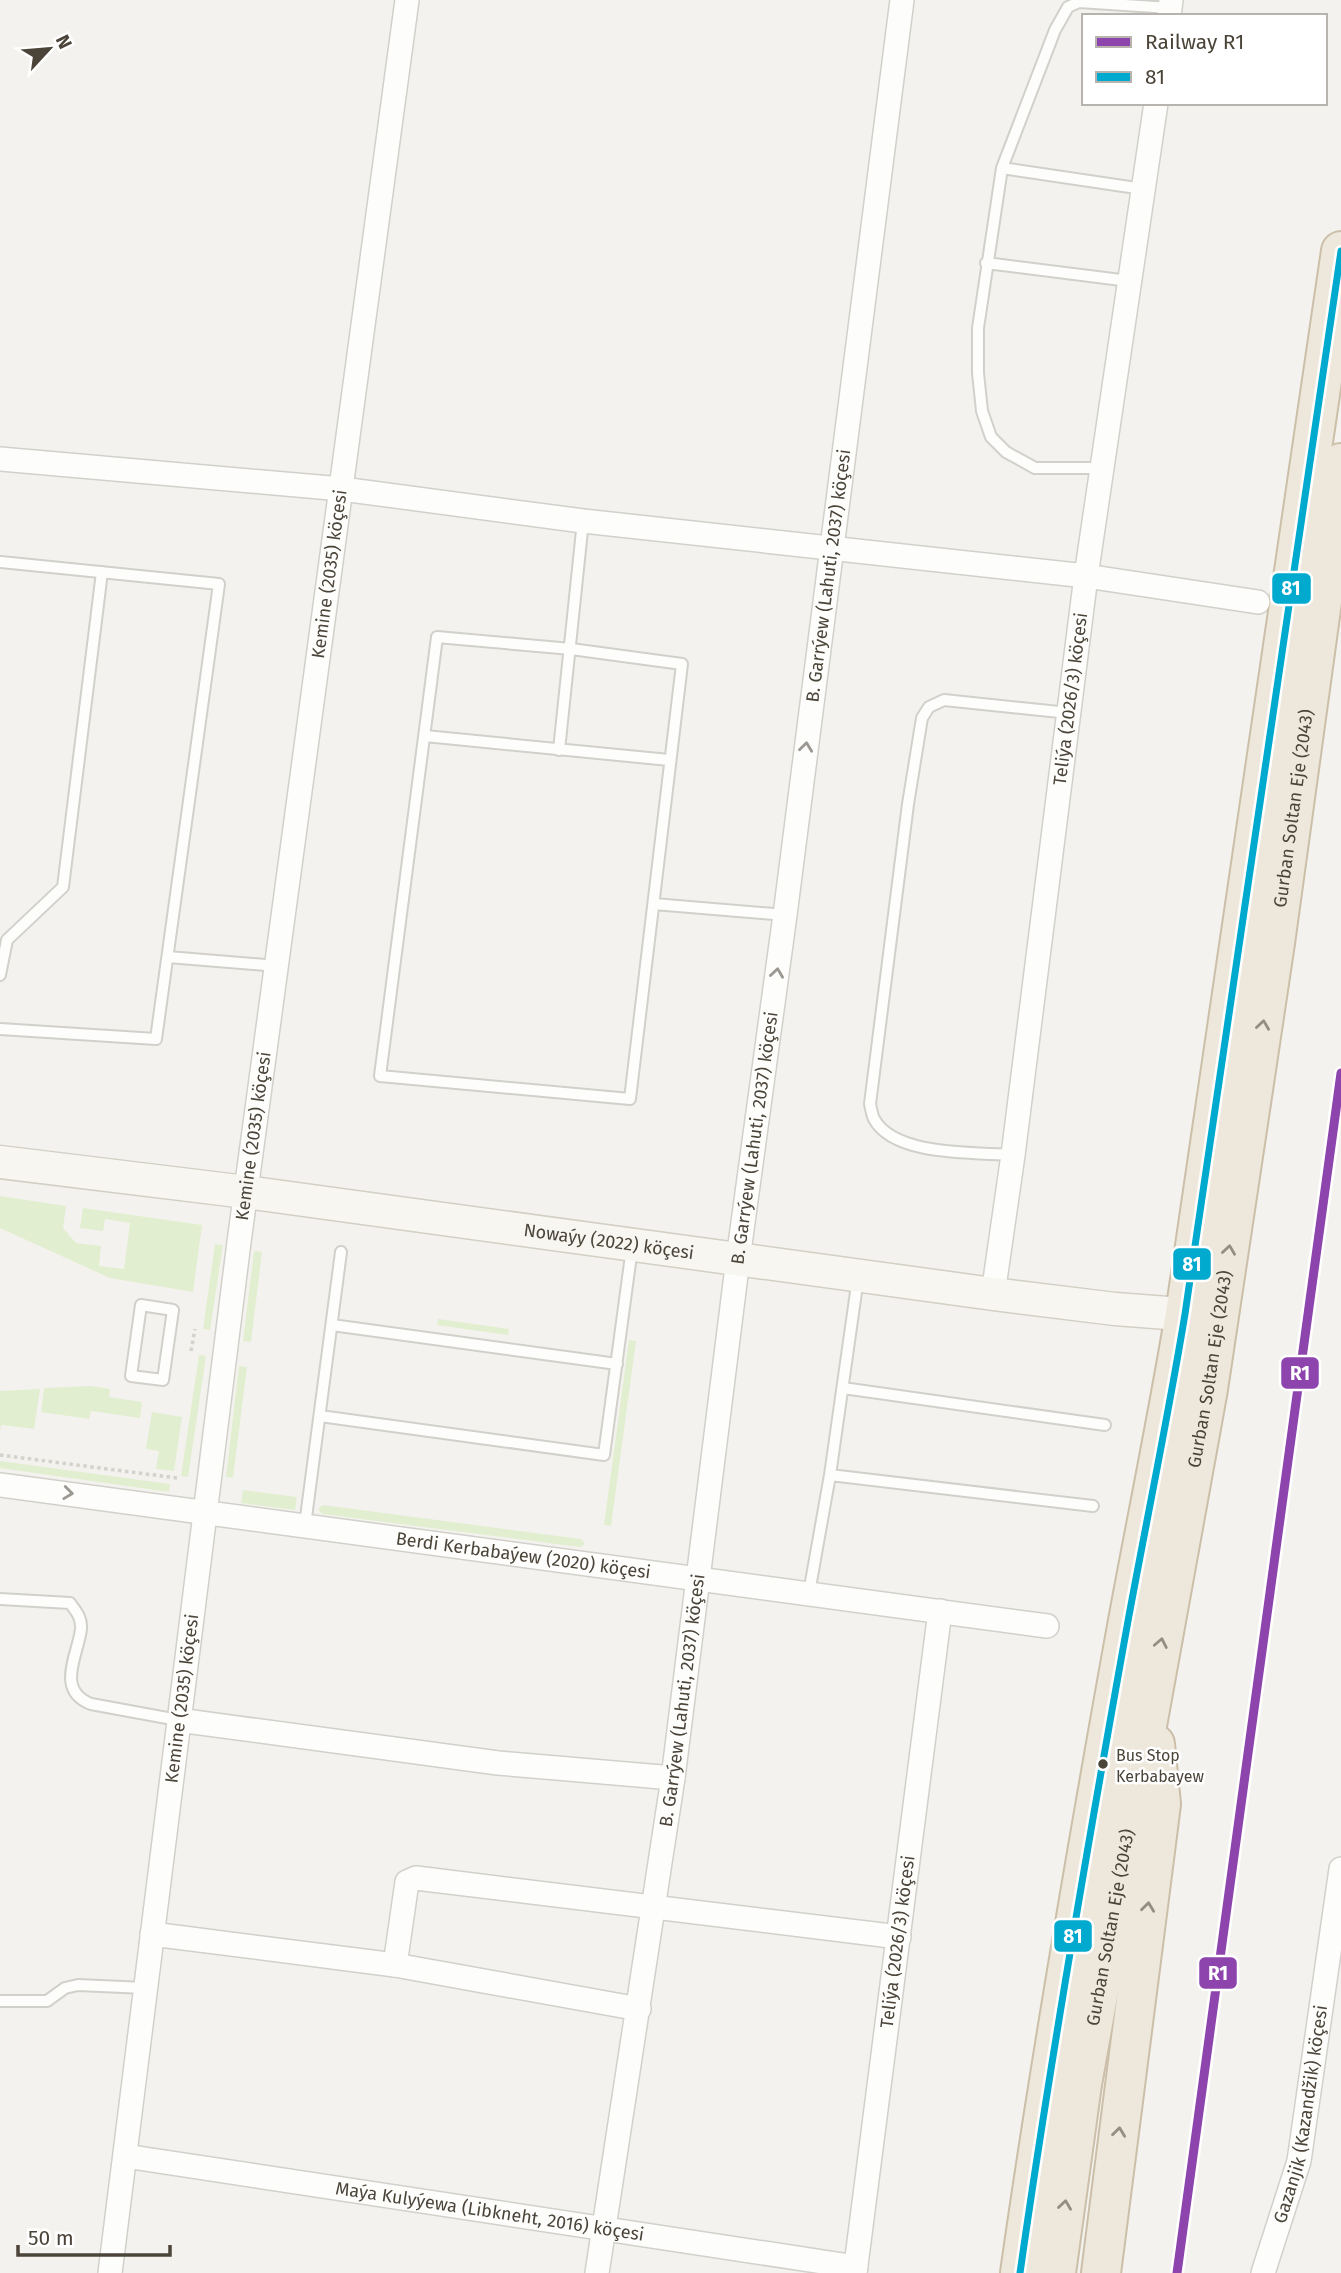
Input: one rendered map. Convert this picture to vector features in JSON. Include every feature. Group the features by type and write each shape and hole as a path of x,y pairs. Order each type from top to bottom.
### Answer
{"highway":[{"name":"Gurban Soltan Eje (2043)","path":"1056,2273 1082,2084 1206,1403 1202,1316 1341,251"},
{"name":"Gurban Soltan Eje (2043)","path":"1020,2273 1041,2126 1126,1634 1174,1384 1202,1316 1275,943 1341,463"},
{"path":"1101,2273 1161,1804 1150,1702"}],"street":[{"name":"Kemine (2035) köçesi","path":"110,2273 204,1511 407,0"},
{"name":"B. Garrýew (Lahuti, 2037) köçesi","path":"597,2273 673,1778 902,0"},
{"name":"Teliýa (2026/3) köçesi","path":"993,1294 1086,576 1156,105"},
{"path":"0,459 342,489 583,521 1086,576 1258,602"},
{"name":"Nowaýy (2022) köçesi","path":"0,1162 246,1192 993,1294 1115,1309 1202,1316"},
{"name":"Berdi Kerbabaýew (2020) köçesi","path":"0,1485 1048,1626"},
{"name":"Teliýa (2026/3) köçesi","path":"855,2270 940,1611"},
{"path":"178,1720 498,1763 673,1778"},
{"name":"Gazanjik (Kazandžik) köçesi","path":"1263,2273 1299,2161 1341,1869"},
{"path":"396,1965 407,1882 416,1878 899,1937"},
{"path":"152,1934 396,1965 639,2009"},
{"name":"Maýa Kulyýewa (Libkneht, 2016) köçesi","path":"125,2156 855,2270"}],"lane":[{"path":"1102,468 1035,468 1006,452 991,437 982,411 978,373 978,328 986,263 1002,168 1050,43 1068,7 1079,2 1170,8"},
{"path":"1002,168 1143,189"},
{"path":"986,263 1129,281"},
{"path":"559,750 583,521"},
{"path":"0,1029 156,1038 219,584 1,562"},
{"path":"0,975 7,940 63,887 102,572"},
{"path":"437,637 571,649 682,664 630,1100 380,1076 437,637"},
{"path":"1013,1155 921,1148 897,1139 882,1129 874,1119 870,1104 871,1091 908,804 922,718 929,707 944,700 1069,713"},
{"path":"425,736 669,760"},
{"path":"654,904 785,915"},
{"path":"168,957 276,966"},
{"path":"320,1416 604,1455 632,1245"},
{"path":"305,1524 341,1252"},
{"path":"809,1593 830,1475 859,1275"},
{"path":"141,1306 173,1310 163,1380 131,1376 141,1306"},
{"path":"332,1325 617,1364"},
{"path":"843,1388 1105,1425"},
{"path":"830,1475 1093,1506"},
{"path":"0,1599 70,1603 80,1619 81,1629 70,1673 74,1690 80,1700 178,1720"},
{"path":"0,2001 47,2001 65,1988 78,1985 145,1988"}],"path":[{"path":"191,1351 195,1329"},
{"path":"0,1455 177,1478"}],"green space":[{"path":"0,1196 66,1206 63,1228 76,1243 101,1246 99,1266 124,1269 130,1223 105,1219 103,1231 80,1228 83,1208 202,1225 193,1292 110,1278 0,1228"},
{"path":"215,1244 223,1245 210,1330 203,1329"},
{"path":"254,1251 262,1252 251,1342 243,1341"},
{"path":"438,1319 509,1329 508,1335 437,1325"},
{"path":"629,1340 636,1341 611,1526 604,1525"},
{"path":"199,1355 206,1356 188,1477 181,1476"},
{"path":"239,1366 247,1367 233,1478 226,1477"},
{"path":"91,1386 110,1389 109,1397 142,1402 140,1418 91,1411 89,1419 41,1412 44,1388"},
{"path":"40,1389 34,1429 1,1425 0,1431 0,1391"},
{"path":"152,1412 182,1417 174,1471 156,1469 159,1451 146,1449"},
{"path":"0,1461 170,1484 169,1492 0,1468"},
{"path":"243,1490 297,1497 295,1510 241,1503"},
{"path":"323,1505 581,1539 585,1544 580,1547 322,1514 318,1509"}],"rail line":[{"name":"R1","path":"1177,2273 1341,1073"}],"transit line":[{"name":"81","path":"1020,2273 1085,1865 1185,1314 1341,251"}],"place":[{"name":"Bus Stop Kerbabayew","path":"1103,1764"}]}
